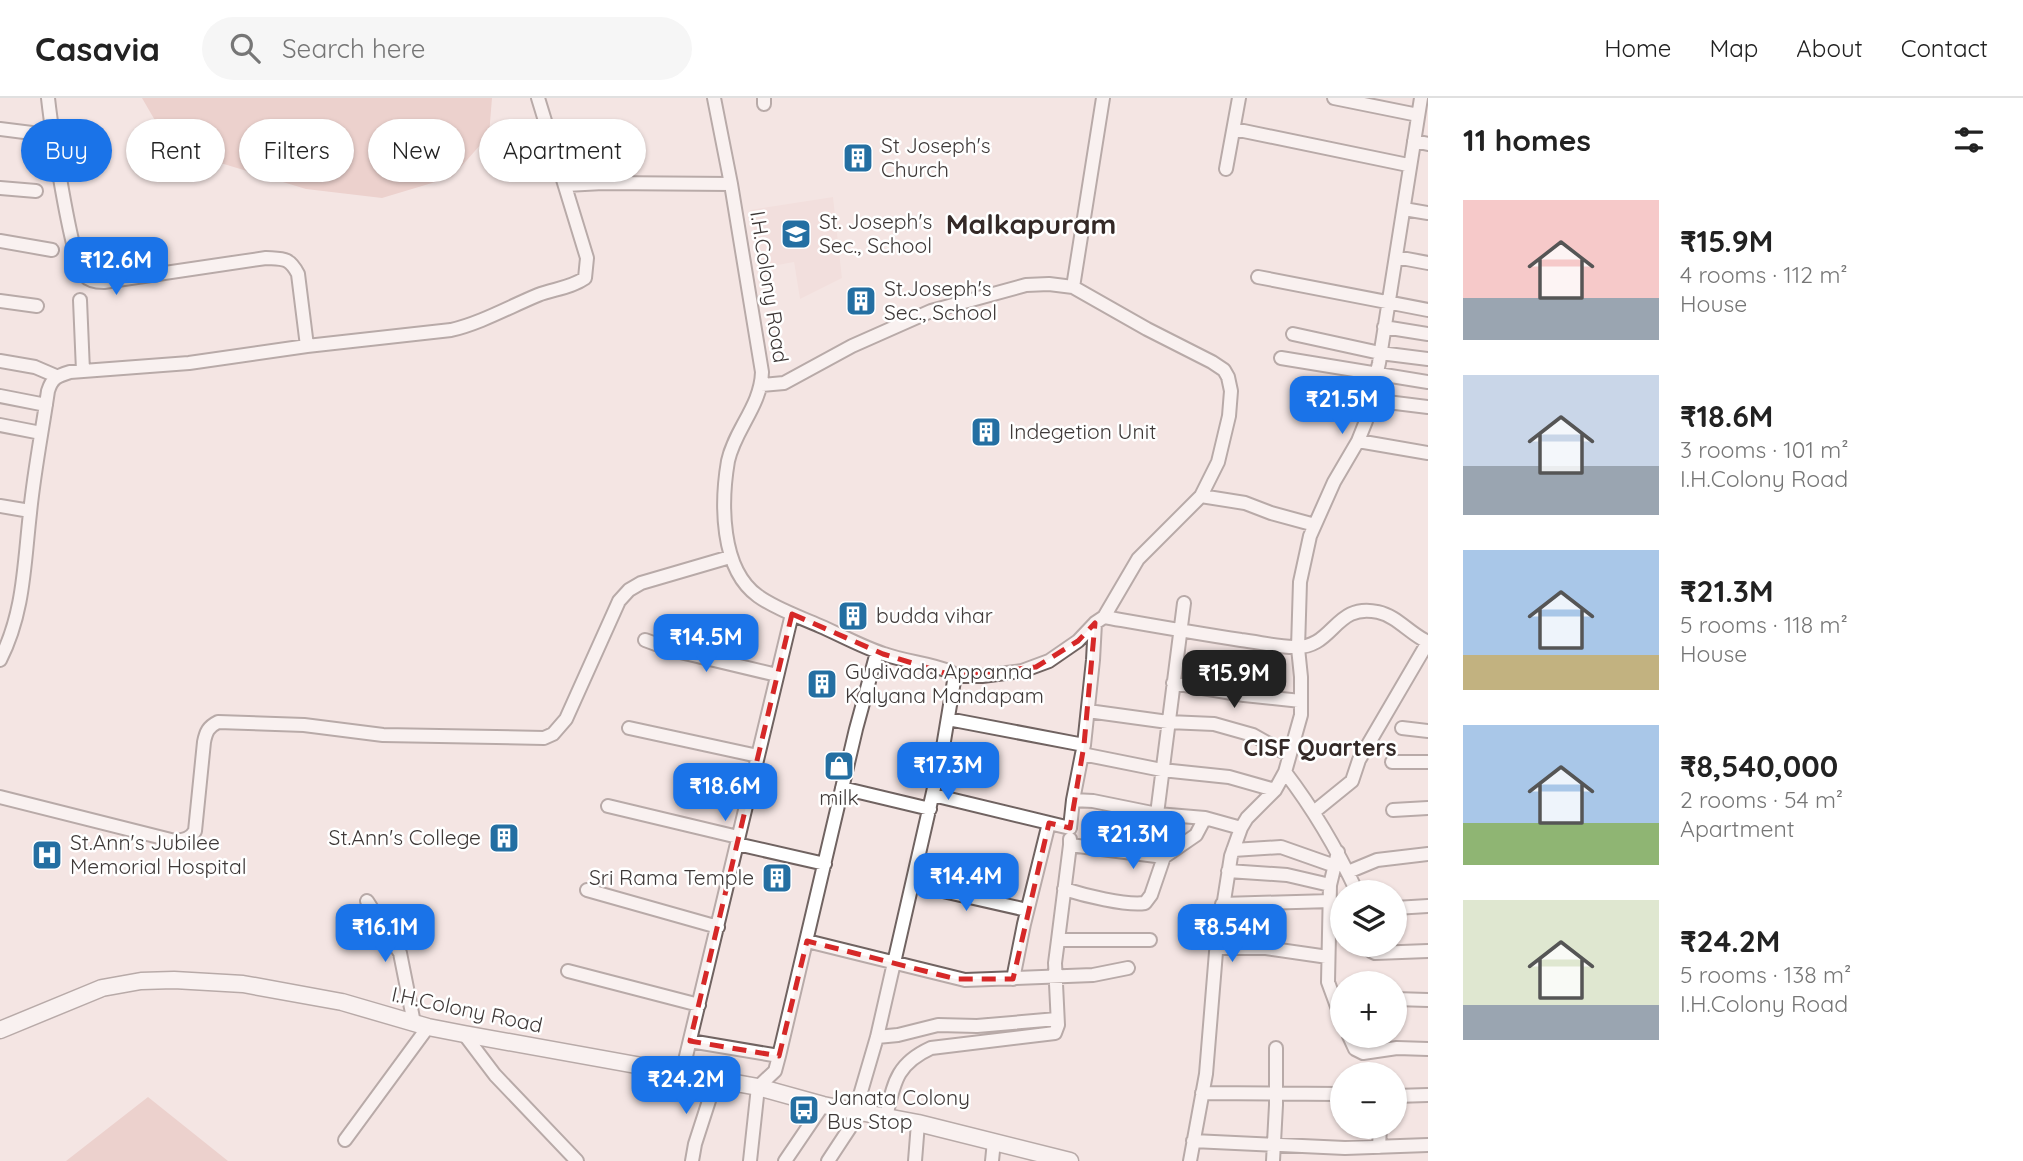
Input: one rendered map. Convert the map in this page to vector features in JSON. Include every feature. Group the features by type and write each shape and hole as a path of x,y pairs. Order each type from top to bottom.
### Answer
{"street":[{"path":"48,98 64,197 78,264 85,277 104,282 266,258 284,259 292,263 298,274 307,346"},
{"path":"0,660 15,628 41,433 51,382 56,376 70,372 189,363 467,326 541,294 577,284 585,278 587,258 538,98"},
{"name":"I.H.Colony Road","path":"714,98 731,184 759,355 761,384 755,403 732,446 728,462 725,502 730,557 740,577 757,595 792,614 877,652 947,670 954,676"},
{"path":"1073,287 1103,98"},
{"path":"1226,169 1239,98"},
{"path":"1335,98 1418,116"},
{"path":"1190,1161 1211,1026 1217,948 1228,871 1241,828 1247,818 1275,790 1285,772 1301,715 1298,648 1300,582 1310,536 1334,482 1358,441 1371,400 1421,98"},
{"path":"1234,128 1408,165"},
{"path":"0,130 21,132"},
{"path":"1414,141 1428,144"},
{"path":"566,185 731,184"},
{"path":"0,188 36,191"},
{"path":"1404,209 1428,213"},
{"path":"0,241 52,250"},
{"path":"1396,257 1428,262"},
{"path":"1258,277 1428,310"},
{"path":"761,384 784,383 852,346 931,311 1026,285 1049,284 1073,287 1212,362 1224,370 1231,391 1229,416 1218,462 1201,496 1139,559 1100,620 1078,641 1036,667 998,675 954,676 933,795 877,1037 856,1111 843,1139 828,1161"},
{"path":"80,300 83,371"},
{"path":"0,301 37,306"},
{"path":"1384,327 1428,334"},
{"path":"1293,334 1380,353 1428,359"},
{"path":"1281,358 1428,382"},
{"path":"0,361 35,367 56,376"},
{"path":"0,396 46,405"},
{"path":"1371,400 1428,407"},
{"path":"0,425 41,433"},
{"path":"1358,441 1428,453"},
{"path":"1201,496 1245,503 1315,525"},
{"path":"0,506 30,511"},
{"path":"0,797 175,841 192,837 195,831 206,732 218,722 304,725 383,735 544,738 553,734 566,719 602,636 620,601 629,590 641,583 730,557"},
{"path":"1157,814 1184,603"},
{"path":"1100,620 1298,648 1325,638 1343,618 1357,611 1378,612 1425,640 1359,760 1352,781 1315,811"},
{"path":"682,1073 792,614"},
{"path":"886,1117 896,1077 905,1064 922,1052 931,1048 1055,1033 1057,1029 1058,940 1070,845 1069,828 1083,749 1100,620"},
{"path":"645,640 672,650 777,675"},
{"path":"750,1161 758,1087 775,1071 877,652"},
{"path":"1173,683 1301,701"},
{"path":"1088,711 1168,722 1214,724 1253,735 1289,755"},
{"path":"948,719 1083,749 1162,770 1229,777 1275,790"},
{"path":"628,728 758,756"},
{"path":"1402,728 1428,731"},
{"path":"1392,761 1428,762"},
{"path":"1285,772 1315,811 1352,880"},
{"path":"842,788 930,809"},
{"path":"933,795 1069,828"},
{"path":"1073,800 1093,801 1157,814 1205,818 1241,828"},
{"path":"608,806 825,864"},
{"path":"1393,810 1428,808"},
{"path":"1064,889 1100,898 1145,903 1151,895 1164,857 1195,835 1205,818"},
{"path":"1013,979 1049,823"},
{"path":"1070,845 1164,857"},
{"path":"1233,850 1281,847 1335,866"},
{"path":"1332,880 1338,852"},
{"path":"1348,872 1377,860 1428,854"},
{"path":"1228,871 1287,875 1330,886"},
{"path":"912,884 1027,910"},
{"path":"587,890 718,926"},
{"path":"345,1140 421,1025 400,953 367,901"},
{"path":"1222,904 1330,901"},
{"path":"1407,907 1428,906"},
{"path":"1330,920 1330,986"},
{"path":"1058,940 1150,940"},
{"path":"807,941 956,979 978,981 1093,975 1128,968"},
{"path":"1217,948 1266,948 1328,957"},
{"path":"1407,952 1428,951"},
{"path":"568,971 698,1006"},
{"name":"I.H.Colony Road","path":"0,1030 102,988 141,981 174,980 243,984 342,1002 421,1025 464,1034 758,1087 822,1105 994,1141 1044,1158 1070,1161"},
{"path":"1407,999 1428,1000"},
{"path":"877,1037 898,1035 938,1024 977,1026 1058,1019"},
{"path":"464,1034 495,1074 577,1161"},
{"path":"690,1041 779,1056"},
{"path":"1273,1161 1276,1048"},
{"path":"1355,1048 1357,1053 1397,1048 1428,1049"},
{"path":"692,1161 716,1079"},
{"path":"1202,1093 1330,1094"},
{"path":"1407,1096 1428,1095"},
{"path":"785,1161 822,1105"},
{"path":"915,1161 918,1124"},
{"path":"1379,1139 1379,1147"},
{"path":"992,1161 994,1141"},
{"path":"1193,1141 1379,1147 1428,1145"}],"highlighted area":[{"path":"792,614 883,654 954,676 1036,667 1078,641 1095,623 1084,745 1070,828 1049,823 1013,979 956,979 807,941 779,1056 690,1041"}],"shaded area":[{"path":"142,98 492,98 490,119 479,119 479,146 465,162 465,119 368,119 368,182 435,182 382,198 306,189 283,182 354,182 354,119 239,119 239,169 225,164 225,119 154,119"},
{"name":"St. Joseph's Sec., School","path":"833,197 842,278 800,299 794,262 762,268 750,210"},
{"path":"148,1097 228,1161 66,1161"}],"place":[{"name":"St Joseph's Church","path":"858,158"},
{"name":"St. Joseph's Sec., School","path":"796,234"},
{"name":"St.Joseph's Sec., School","path":"861,301"},
{"name":"Indegetion Unit","path":"986,432"},
{"name":"budda vihar","path":"853,616"},
{"name":"Gudivada Appanna Kalyana Mandapam","path":"822,684"},
{"name":"milk","path":"839,766"},
{"name":"St.Ann's College","path":"504,838"},
{"name":"St.Ann's Jubilee Memorial Hospital","path":"47,855"},
{"name":"Sri Rama Temple","path":"777,878"},
{"name":"Janata Colony Bus Stop","path":"804,1110"}],"district":[{"name":"Malkapuram","path":"1031,224"},
{"name":"CISF Quarters","path":"1320,748"}]}
